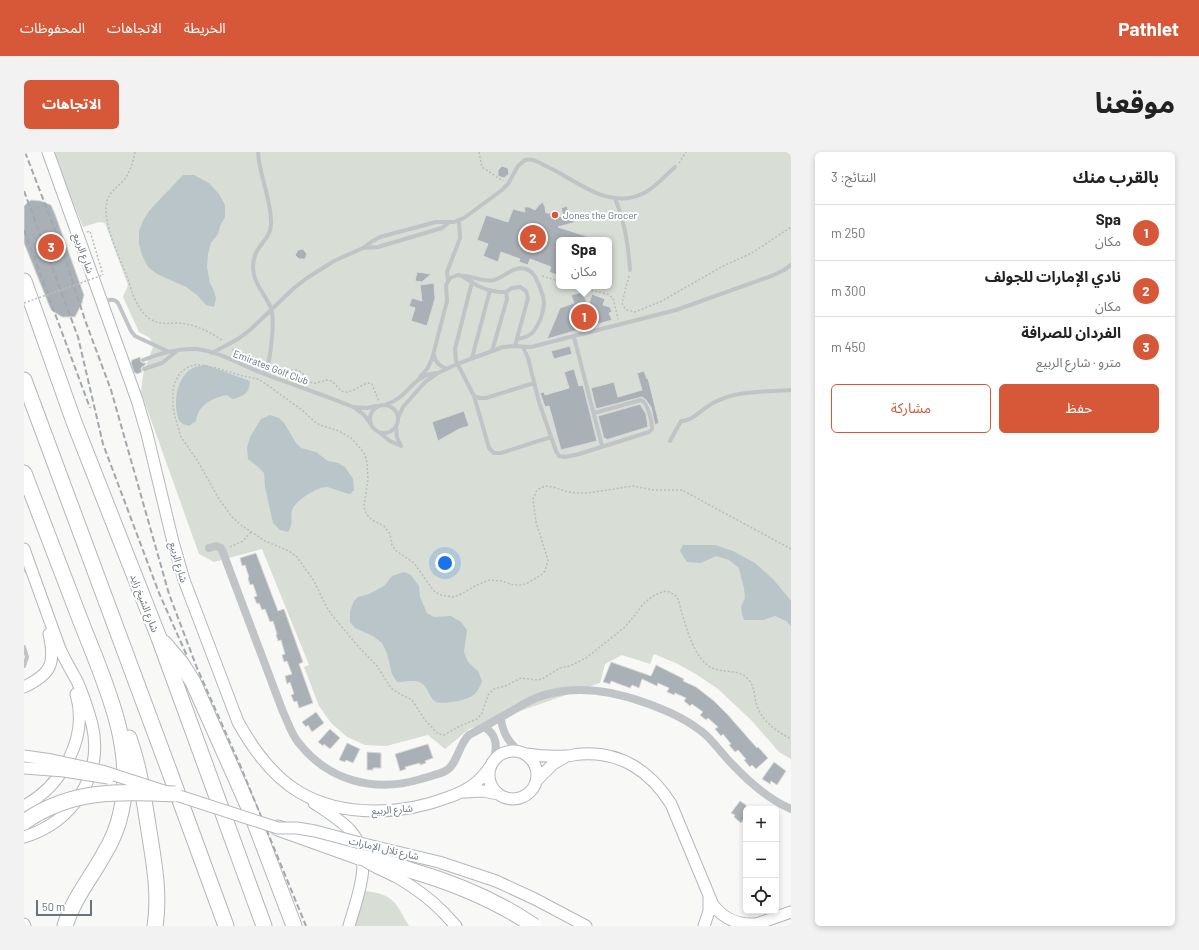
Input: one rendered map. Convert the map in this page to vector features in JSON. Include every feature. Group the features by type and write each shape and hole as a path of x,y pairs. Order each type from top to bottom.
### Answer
{"highway":[{"name":"شارع الشيخ زايد","path":"24,282 74,422 159,638 264,926"},
{"path":"24,380 226,926"},
{"path":"24,473 108,694 120,734 124,756 126,779 118,823 110,844 73,906 65,926"},
{"path":"159,638 178,658 193,682 250,810 294,926"},
{"path":"108,694 117,708 123,722 136,760 142,785 156,878 157,901 155,926"},
{"path":"24,822 52,806 87,795 126,792 175,794"},
{"path":"278,828 359,857 385,862 465,888 506,908 534,926"}],"main road":[{"name":"شارع الربيع","path":"48,152 102,303 130,369 184,580 238,722 249,742 280,778 299,792 318,800 359,810 400,810 441,800 460,793 474,785 485,774 491,764"},
{"path":"24,549 60,649 80,688 92,724 94,741 91,771 83,791 78,798 68,811 47,827 24,837"},
{"path":"24,687 43,676 52,659 52,649 43,602"},
{"path":"24,806 38,798 56,780 67,764 74,745 78,726 79,706 70,668"},
{"path":"566,756 547,769 537,780 528,794 521,798 505,798 498,794 490,782 488,774 491,764 498,755 512,750 550,756 597,754 627,762 652,779 663,791 671,804 709,898 724,917 739,923 753,925 791,912"},
{"path":"522,752 531,759 535,765 537,780"},
{"path":"24,756 86,767 131,780"},
{"path":"24,768 64,771 99,777 131,780"},
{"name":"شارع تلال الإمارات","path":"131,780 278,828 297,828 315,831 439,862 496,881 535,899 586,926"},
{"name":"شارع الربيع","path":"460,793 475,791 498,794"},
{"path":"299,792 343,823 352,833 358,844 364,869 349,926"},
{"path":"359,857 429,898 456,926"},
{"path":"704,926 709,911 709,898"},
{"path":"442,911 452,926"}],"street":[{"path":"209,548 216,546 222,550 289,727 297,741 320,764 348,779 369,784 395,785 411,782 446,770 452,764 460,746 469,735 536,698 552,693 600,690 616,693 668,711 697,728 708,737 745,778 771,798 791,809"},
{"path":"501,718 502,728 506,737 522,752"},
{"path":"484,727 492,732 495,741 496,751 491,764"},
{"path":"495,741 506,737"}],"lane":[{"path":"258,152 271,224 269,234 255,254 253,268 256,282 272,309 270,354 264,374"},
{"path":"363,248 382,246 442,228 448,223 464,218 495,196 508,184 521,162 529,159 555,170 592,191 615,198 629,198 643,193 675,168"},
{"path":"615,198 627,234 630,270"},
{"path":"353,407 367,408 396,400 420,377 430,364 434,354 447,301 447,272 460,238 459,220"},
{"path":"212,353 250,330 294,288 320,269 334,261 363,248 380,237 436,222 444,221 448,223"},
{"path":"353,407 364,415 372,427 401,446 397,437 396,427 403,407 425,382 438,373 457,364 503,347 531,347 676,310 774,275 791,265"},
{"path":"448,281 454,276 468,276 489,281 499,278 514,269 519,268 525,268 534,274 543,296 543,312 532,334 524,338 517,339"},
{"path":"462,276 478,286 490,290 506,292 512,288 523,288 528,298 515,346"},
{"path":"472,282 455,349 455,357 457,364 474,396 491,451 501,453 551,437"},
{"path":"472,358 490,290"},
{"path":"492,351 507,299 506,292"},
{"path":"102,303 111,299 116,300 131,331 135,336 167,351"},
{"path":"574,337 602,446"},
{"path":"523,347 528,358 539,402 557,454 562,457 586,452 649,432 652,429 646,404 641,400 594,413"},
{"name":"Emirates Golf Club","path":"143,360 167,351 194,349 212,353 353,407"},
{"path":"144,369 158,365 172,354 181,350"},
{"path":"434,354 436,362 447,369"},
{"path":"420,377 426,374 438,373"},
{"path":"474,396 486,398 534,383"},
{"path":"670,441 681,421 690,419 707,406 719,400 741,393 791,390"},
{"path":"380,405 393,407 398,418"},
{"path":"370,423 370,414 380,405"},
{"path":"380,432 389,432 396,427"},
{"path":"24,568 35,580"},
{"path":"24,647 27,657 24,666"}],"path":[{"path":"135,152 126,176 109,196 106,205 109,229 137,304 146,316 152,320 166,324 179,323 198,327 216,336 240,354 282,371 300,371 312,383 325,380 330,381 345,392 369,382 372,384 380,405"},
{"path":"479,152 483,169 508,184"},
{"path":"675,168 686,152"},
{"path":"630,270 622,303 627,310 635,312 671,296 721,266 752,253 791,227"},
{"path":"24,303 103,275 90,231"},
{"path":"534,274 556,280"},
{"path":"586,289 607,294 613,298 620,325"},
{"path":"791,549 682,490 653,490 633,486 588,493 578,493 545,486 537,490 533,498 536,522 548,560 545,571 526,584 514,585 496,580 489,580 459,595 447,597 435,592 414,563 394,550 390,534 384,526 372,520 366,514 364,506 368,479 367,463 365,455 351,438 339,431 315,422 302,410 262,381 209,366 194,365 186,368 180,373 173,388 173,407 178,427 186,446 197,460 219,499 232,517 251,532 271,544 289,551 297,557 314,581 332,615 377,666 391,688 412,700 430,726 441,736 477,719 482,713 488,695 494,689 505,686 521,678 542,679 560,668 570,666 586,658 624,627 648,600 658,593 667,591 675,595 678,599 696,651 703,662 715,669 734,671 742,674 748,679 753,686 757,706 763,717 770,726 780,734 791,739"},
{"path":"222,550 243,541 251,532"}],"shaded area":[{"path":"52,152 791,152 791,759 779,752 751,720 718,689 678,664 654,654 650,664 622,655 605,664 600,683 469,729 445,749 428,735 386,746 365,745 347,737 331,723 319,706 304,667 309,665 262,549 214,562 199,554 141,392 143,374 153,347 150,338 139,332 123,297 128,285 105,223 99,222 83,227"},
{"path":"183,175 194,175 209,183 219,194 225,205 225,217 218,234 211,243 208,254 207,267 210,283 216,298 214,307 206,305 197,295 186,287 157,274 148,267 142,255 139,244 139,231 149,211"},
{"path":"206,365 250,381 249,389 243,396 232,399 227,395 211,400 197,415 196,421 189,426 183,424 178,418 176,404 176,397 180,383 183,377 193,368"},
{"path":"270,415 279,418 284,423 296,443 301,448 316,452 328,461 338,463 345,467 353,479 354,490 350,494 327,487 318,489 301,499 292,511 290,529 288,532 280,530 273,523 265,487 264,473 248,459 247,448 250,437 261,419"},
{"path":"683,545 715,545 733,551 755,563 773,579 791,601 791,626 786,621 775,616 763,620 744,620 741,607 745,598 739,568 729,560 716,556 701,563 687,562 680,551"},
{"path":"404,572 411,575 419,586 420,597 427,613 434,617 451,616 461,622 467,630 464,652 468,662 478,671 482,681 478,690 472,696 454,702 439,703 432,698 425,687 419,682 397,682 392,674 387,653 382,643 373,636 355,628 350,622 350,611 354,601 358,597 369,594 384,586 392,576"},
{"path":"364,891 382,894 388,897 397,905 409,926 354,926"}],"building":[{"path":"502,166 508,168 509,174 504,178 498,176 498,170"},
{"path":"31,200 41,201 51,205 55,214 84,295 75,317 62,317 51,310 24,243 24,206"},
{"path":"543,202 546,213 552,213 564,218 561,208 567,206 571,220 576,222 558,227 589,237 556,237 556,275 549,272 551,267 530,259 528,265 519,262 520,259 501,252 498,262 483,256 488,244 477,240 486,215 508,222 513,209 525,212 524,207 529,207 535,210"},
{"path":"303,249 307,254 305,259 299,259 295,255 298,250"},
{"path":"417,272 431,274 422,282 415,281"},
{"path":"434,283 435,299 427,326 411,321 415,308 409,306 412,298 422,301 420,285"},
{"path":"583,292 588,307 592,294 605,299 603,305 610,307 612,312 609,313 612,320 547,339 560,308 574,303 571,295"},
{"path":"570,346 572,354 554,359 551,351"},
{"path":"140,357 141,362 146,363 141,368 142,372 137,374 134,372 131,363 132,360"},
{"path":"574,369 579,386 583,385 597,441 561,450 549,406 545,407 540,393 544,392 545,395 569,388 564,372"},
{"path":"644,371 647,379 648,378 659,423 655,425 651,407 642,397 596,409 591,388 614,382 618,397 642,390 637,373"},
{"path":"640,404 646,414 648,427 606,440 606,438 604,439 598,416"},
{"path":"464,411 469,426 459,429 438,441 432,422"},
{"path":"256,553 278,611 284,609 303,662 299,664 313,703 299,708 297,701 294,702 291,695 294,694 290,682 287,684 285,676 292,674 287,661 284,662 282,655 285,654 281,640 278,641 273,621 270,622 265,609 262,610 259,603 257,604 254,597 257,596 253,584 250,585 245,565 242,566 240,558"},
{"path":"611,662 651,676 656,665 684,679 683,681 696,687 714,701 768,758 756,769 752,765 750,767 744,760 746,759 738,750 735,752 723,734 721,736 715,729 718,727 708,718 706,720 700,715 703,712 692,704 690,706 684,701 686,698 675,693 674,695 667,692 669,688 658,683 657,686 642,679 639,688 632,685 630,688 611,681 610,684 603,682"},
{"path":"316,712 324,723 312,732 308,725 306,727 302,722"},
{"path":"330,729 340,738 330,749 324,744 323,746 318,742"},
{"path":"347,743 360,749 353,763 346,760 345,762 339,760"},
{"path":"428,744 433,758 425,761 426,763 405,767 406,769 400,771 395,754"},
{"path":"367,752 381,753 381,768 367,770"},
{"path":"774,762 786,771 777,785 771,781 770,784 762,779"},
{"path":"740,801 746,805 743,806 743,820 741,823 734,817 735,815 731,813"}],"railway":[{"path":"25,152 60,243 85,320 111,390 169,594 197,668 240,765 306,926"},
{"path":"24,191 78,337 103,444 159,593 187,656"},
{"path":"24,230 90,408"}],"place":[{"name":"Jones the Grocer","path":"555,215"},
{"name":"نادي الإمارات للجولف","path":"533,238"},
{"name":"الفردان للصرافة","path":"51,247"},
{"name":"Spa","path":"584,317"}]}
